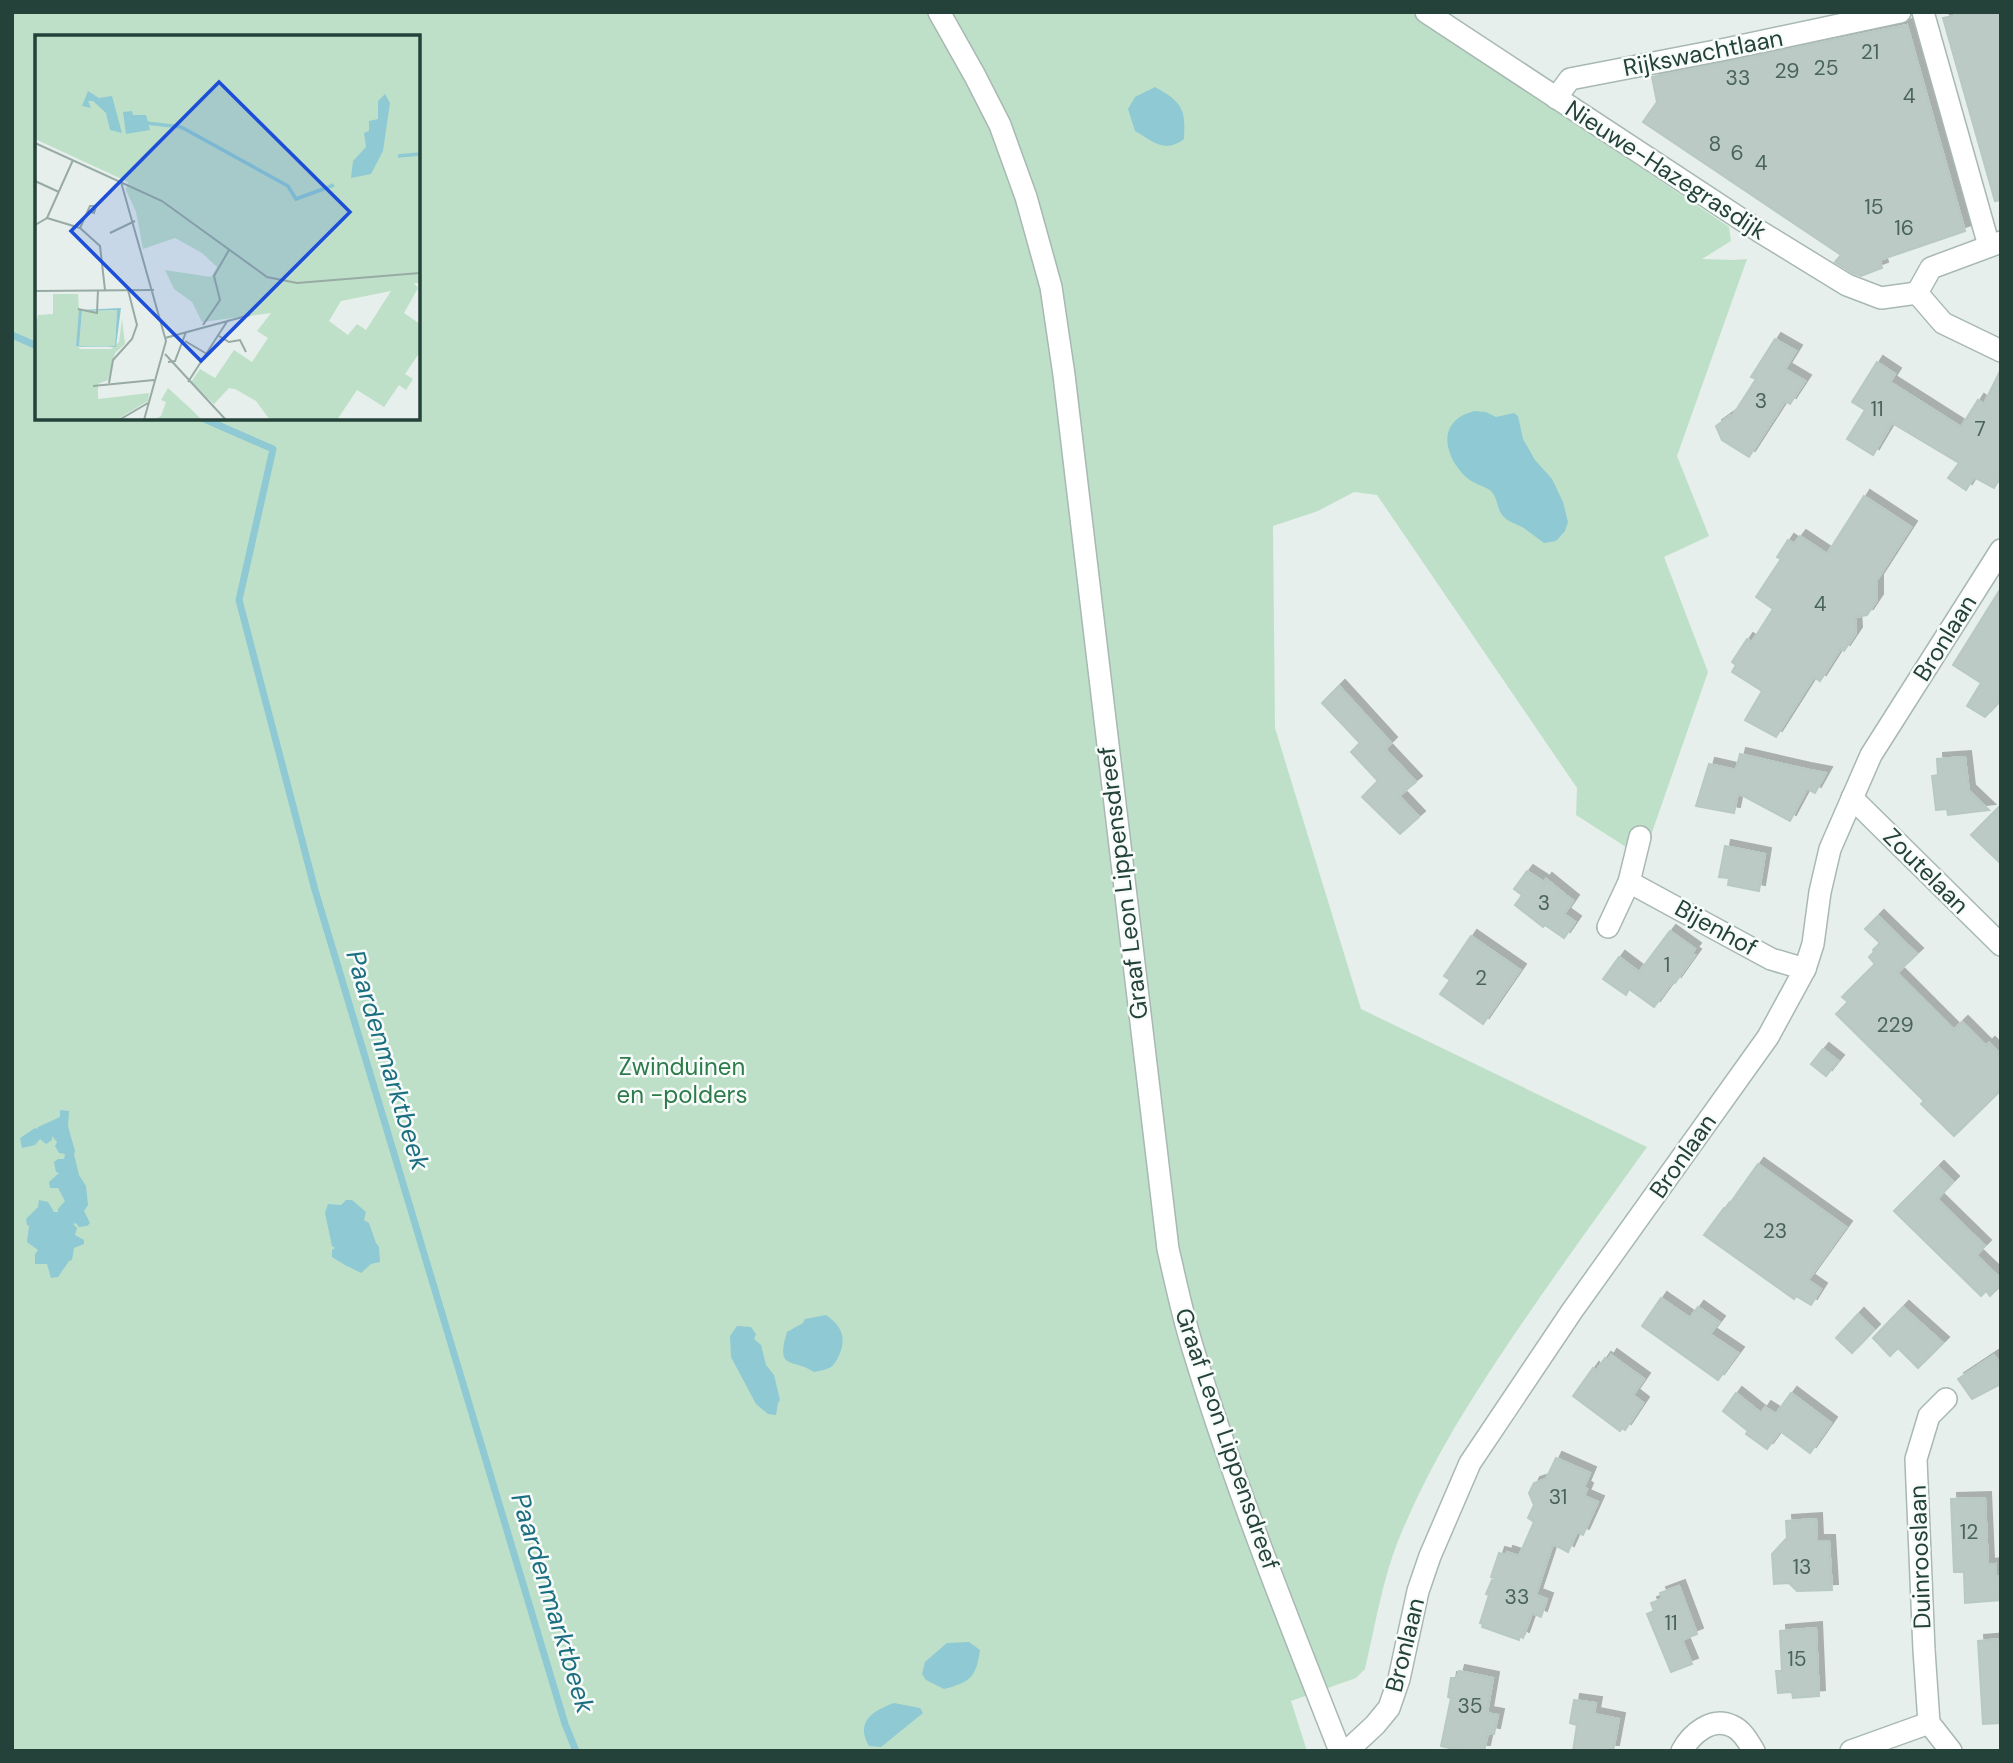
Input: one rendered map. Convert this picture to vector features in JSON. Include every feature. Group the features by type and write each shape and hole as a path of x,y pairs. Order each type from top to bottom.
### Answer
{"street":[{"name":"Graaf Leon Lippensdreef","path":"939,12 1000,125 1026,197 1051,287 1065,375 1168,1249 1193,1350 1218,1425 1249,1514 1340,1751"},
{"name":"Nieuwe-Hazegrasdijk","path":"1426,12 1759,231 1847,285 1881,298 1917,293"},
{"name":"Rijkswachtlaan","path":"1556,98 1570,79 1900,12"},
{"path":"1923,12 1995,244 1931,268 1917,293 1943,323 2001,351"},
{"name":"Bronlaan","path":"1347,1751 1389,1708 1399,1679 1426,1567 1470,1462 1572,1311 1768,1037 1805,969 1813,944 1820,892 1830,849 1871,755 2001,550"},
{"name":"Zoutelaan","path":"1852,798 2001,945"},
{"path":"1608,927 1629,882 1640,837"},
{"name":"Bijenhof","path":"1629,882 1772,960 1805,969"},
{"name":"Duinrooslaan","path":"1929,1723 1916,1459 1929,1416 1946,1399"},
{"path":"1851,1751 1929,1723 1951,1751"},
{"path":"1682,1751 1687,1741 1699,1729 1716,1724 1731,1725 1744,1735 1754,1751"}],"green space":[{"name":"Zwinduinen en -polders","path":"12,12 1410,12 1729,227 1731,241 1702,259 1747,259 1677,456 1709,536 1664,557 1708,672 1643,858 1576,815 1577,788 1377,495 1354,492 1318,511 1273,526 1275,728 1361,1009 1647,1147 1512,1338 1436,1461 1392,1557 1365,1669 1356,1678 1291,1701 1307,1751 12,1751"}],"water":[{"path":"1155,87 1177,102 1183,113 1184,139 1177,143 1164,146 1135,131 1128,109 1135,97"},
{"path":"1475,411 1496,417 1514,413 1518,416 1523,439 1535,460 1552,479 1563,502 1568,522 1565,531 1556,541 1544,543 1505,518 1491,491 1467,478 1453,460 1447,440 1449,430 1462,416"},
{"path":"60,1110 69,1111 68,1126 79,1175 86,1186 88,1205 84,1211 90,1223 79,1227 76,1223 73,1224 77,1228 75,1235 84,1240 84,1244 74,1248 72,1260 58,1277 51,1278 47,1264 35,1264 38,1250 27,1242 29,1226 26,1219 38,1207 39,1200 48,1202 54,1212 58,1212 65,1201 58,1188 50,1188 49,1182 59,1173 56,1172 54,1162 64,1159 65,1154 59,1153 55,1146 57,1142 52,1136 52,1140 46,1144 40,1139 35,1145 22,1148 20,1138 60,1117"},
{"path":"346,1200 352,1200 366,1212 364,1220 369,1223 379,1247 380,1262 371,1264 361,1273 332,1257 332,1250 335,1248 332,1246 325,1213 328,1204 341,1205"},
{"path":"826,1315 838,1327 843,1341 834,1364 814,1372 788,1361 783,1353 787,1332 805,1319"},
{"path":"737,1326 751,1327 756,1334 754,1339 761,1345 766,1365 774,1375 780,1400 776,1415 768,1414 756,1404 731,1357 730,1336"},
{"path":"969,1642 980,1650 971,1677 944,1689 926,1680 922,1674 925,1662 947,1643"},
{"path":"894,1703 920,1708 923,1713 881,1747 869,1746 864,1730 868,1718"}],"building":[{"path":"1973,12 2001,12 2001,200 1995,201 1943,18"},
{"path":"1907,25 1965,231 1880,260 1882,268 1861,276 1835,262 1841,255 1643,122 1657,102 1652,77"},
{"path":"1775,339 1796,351 1785,369 1805,381 1790,404 1785,401 1749,457 1722,440 1716,426 1730,416 1731,418 1756,379 1751,377"},
{"path":"1877,362 1895,374 1890,382 1961,427 1978,400 1984,404 2001,369 2001,477 1994,488 1974,477 1966,490 1948,478 1959,463 1892,423 1873,455 1847,439 1865,410 1852,402"},
{"path":"1864,496 1911,527 1877,580 1877,600 1867,615 1855,617 1856,633 1844,651 1841,648 1820,681 1814,677 1776,737 1745,720 1762,691 1732,672 1736,665 1732,662 1747,639 1752,642 1773,609 1756,597 1781,559 1777,557 1788,540 1794,544 1800,536 1827,554"},
{"path":"2001,588 2001,700 1985,717 1967,706 1981,683 1953,665"},
{"path":"1339,686 1391,743 1385,749 1416,782 1399,796 1419,817 1400,834 1362,797 1378,781 1351,752 1360,743 1322,703"},
{"path":"1740,754 1826,773 1815,793 1807,789 1790,821 1738,793 1734,813 1696,806 1709,764 1736,770"},
{"path":"1965,757 1969,791 1989,810 1948,815 1947,809 1936,810 1932,776 1938,775 1937,759"},
{"path":"2001,805 2001,864 1971,835"},
{"path":"1725,846 1765,854 1759,891 1728,885 1729,878 1719,877"},
{"path":"1527,871 1544,882 1546,879 1573,901 1564,914 1575,922 1564,938 1545,925 1543,927 1515,905 1522,895 1514,889"},
{"path":"1878,916 1917,954 1897,973 1954,1030 1962,1022 1986,1046 1989,1043 2001,1055 2001,1090 1954,1136 1921,1104 1924,1101 1836,1014 1848,1002 1842,997 1875,964 1869,957 1880,943 1865,929"},
{"path":"1670,931 1695,949 1692,953 1695,955 1654,1007 1629,989 1626,995 1603,979 1619,957 1639,972"},
{"path":"1471,936 1520,970 1483,1024 1440,994 1450,980 1444,976"},
{"path":"1823,1049 1838,1061 1826,1076 1811,1064"},
{"path":"1758,1164 1846,1227 1808,1280 1821,1289 1811,1305 1796,1296 1794,1299 1704,1235"},
{"path":"1938,1167 1953,1182 1937,1199 1985,1246 1976,1255 2001,1279 2001,1285 1990,1296 1986,1291 1981,1296 1894,1211"},
{"path":"1661,1298 1690,1318 1698,1307 1719,1322 1710,1334 1738,1353 1718,1380 1642,1326"},
{"path":"1903,1307 1943,1343 1918,1368 1898,1348 1890,1356 1873,1338"},
{"path":"1858,1314 1874,1330 1852,1353 1836,1338"},
{"path":"1611,1355 1644,1379 1633,1395 1643,1403 1625,1430 1622,1428 1620,1431 1573,1396 1593,1368 1596,1371 1605,1358 1608,1360"},
{"path":"1994,1355 2001,1365 2001,1384 1972,1399 1958,1379"},
{"path":"1736,1393 1761,1413 1765,1407 1776,1414 1791,1393 1831,1423 1810,1453 1780,1431 1767,1449 1746,1434 1748,1431 1723,1411"},
{"path":"1556,1458 1590,1473 1584,1487 1587,1489 1584,1496 1598,1502 1583,1535 1577,1532 1568,1552 1553,1544 1536,1595 1547,1599 1541,1617 1532,1613 1523,1638 1520,1636 1519,1640 1482,1627 1483,1624 1480,1623 1489,1595 1486,1594 1495,1578 1491,1577 1499,1553 1506,1555 1507,1552 1519,1556 1534,1522 1528,1518 1534,1505 1529,1493 1534,1483 1546,1479"},
{"path":"1985,1498 1988,1565 1996,1564 1996,1576 2001,1576 2001,1600 1965,1603 1964,1572 1954,1572 1951,1499"},
{"path":"1816,1519 1817,1541 1829,1541 1832,1590 1797,1591 1789,1583 1774,1584 1772,1554 1787,1538 1786,1521"},
{"path":"1679,1586 1697,1634 1682,1640 1692,1664 1671,1672 1647,1614 1654,1611 1651,1603 1662,1599 1660,1593"},
{"path":"1816,1628 1819,1696 1793,1698 1792,1692 1778,1693 1776,1671 1782,1671 1780,1631"},
{"path":"2001,1639 2001,1723 1983,1724 1978,1641"},
{"path":"1459,1671 1493,1678 1487,1713 1498,1715 1494,1734 1488,1733 1484,1751 1462,1751 1441,1746 1451,1698 1448,1697 1451,1678 1457,1678"},
{"path":"1574,1700 1596,1703 1594,1714 1619,1719 1613,1751 1573,1751 1577,1725 1570,1723"}],"waterway":[{"name":"Paardenmarktbeek","path":"12,335 35,345"},
{"name":"Paardenmarktbeek","path":"207,420 273,449 239,600 315,890 565,1724 576,1751"}]}
